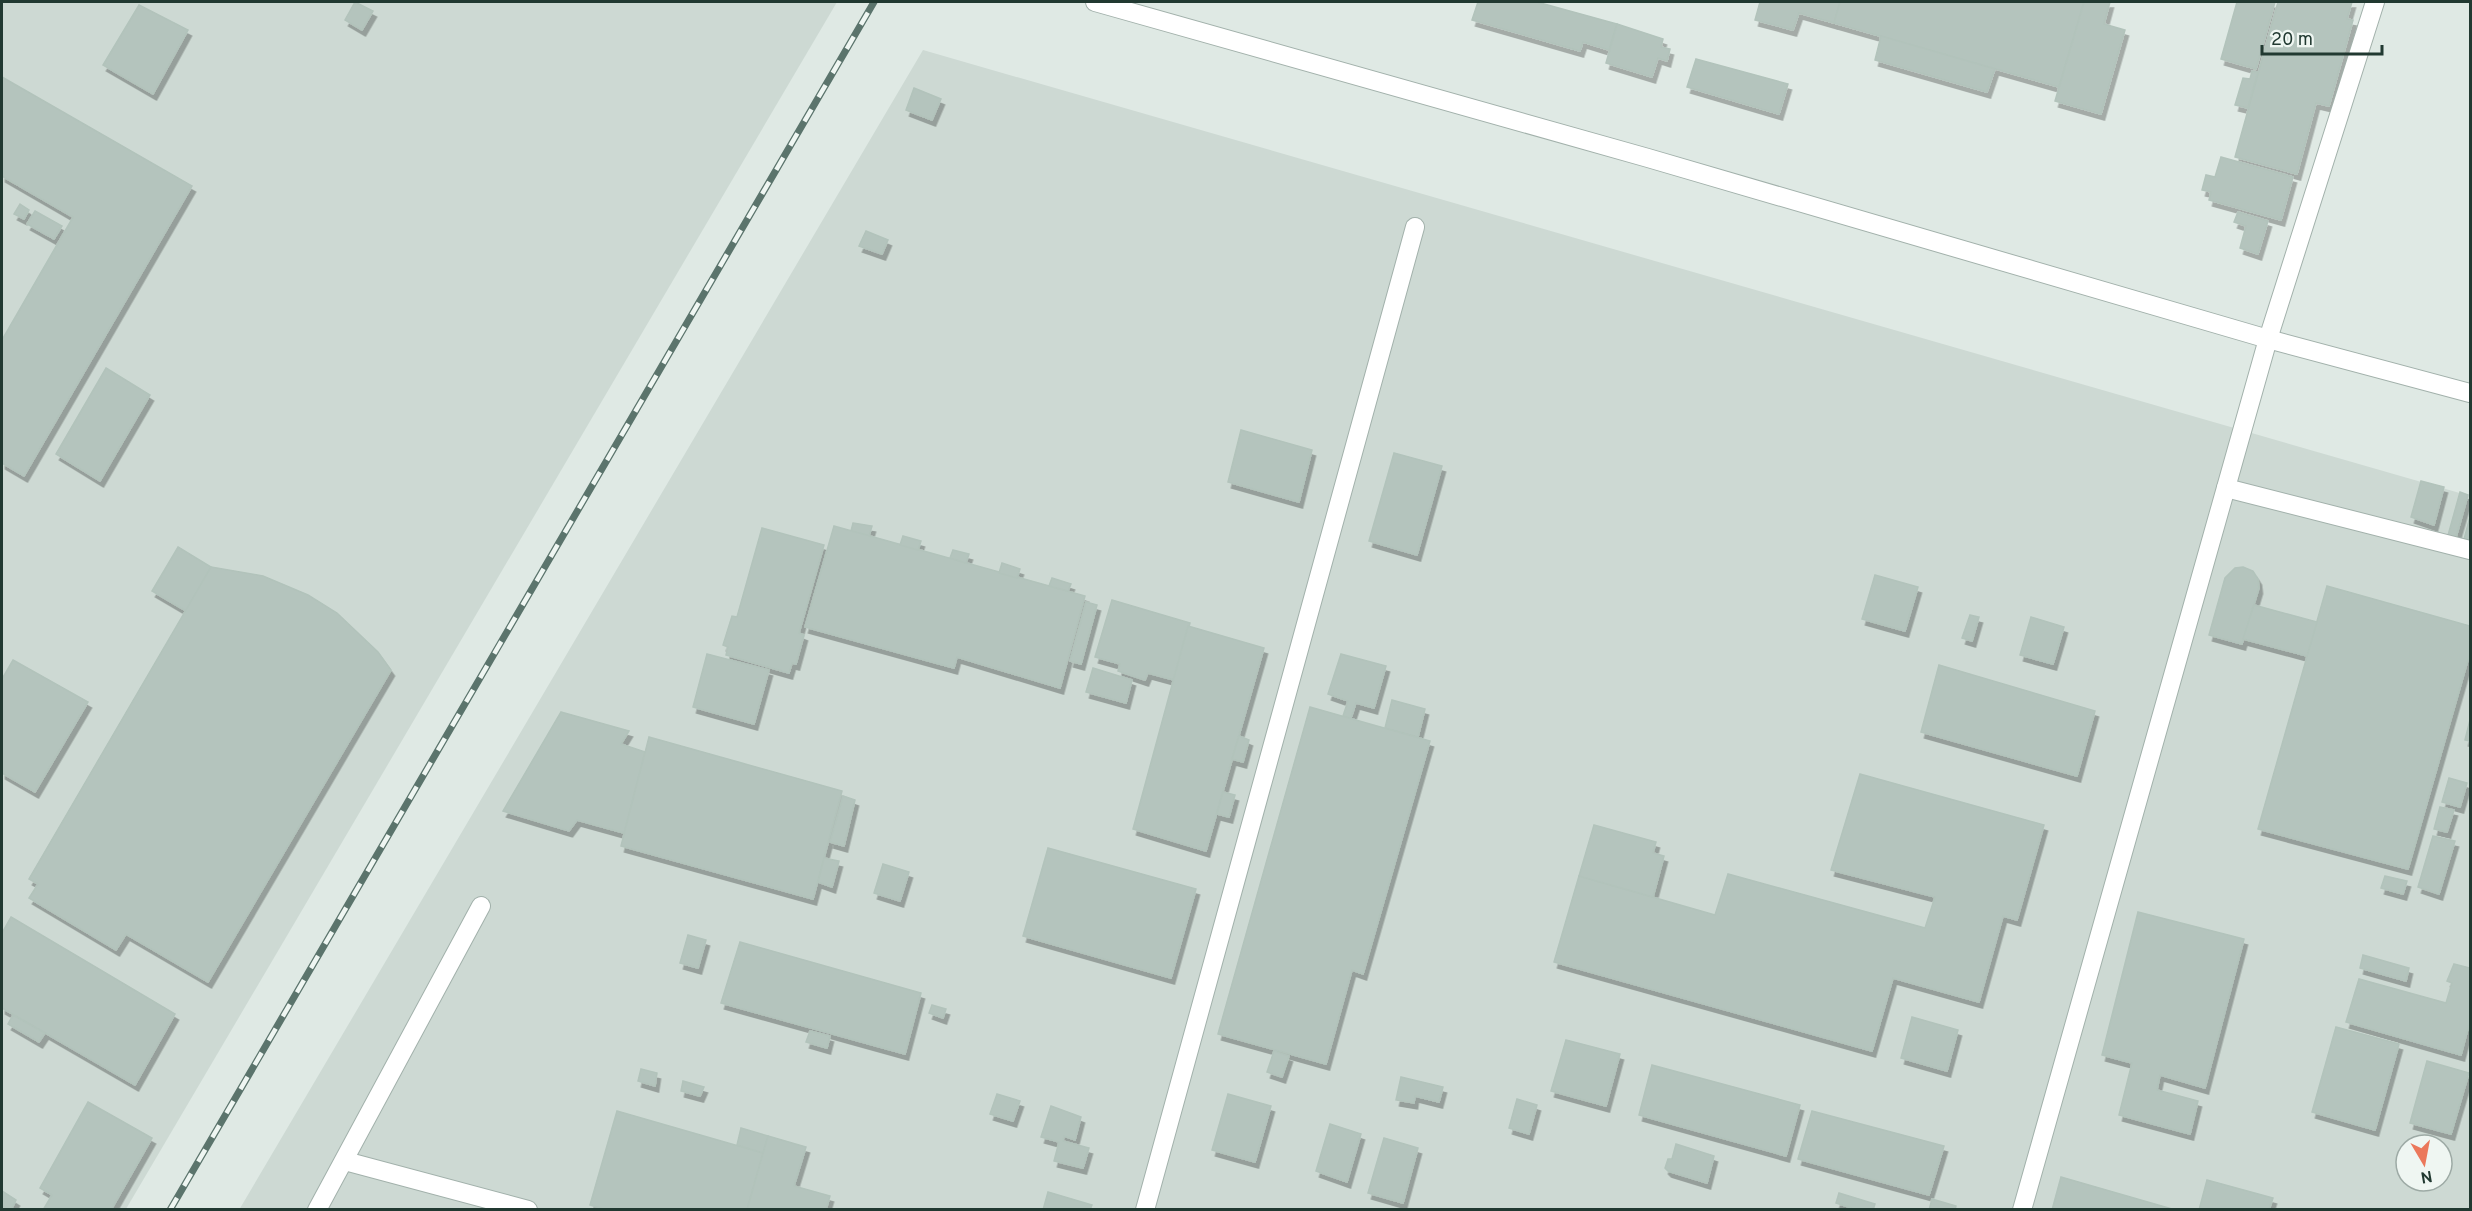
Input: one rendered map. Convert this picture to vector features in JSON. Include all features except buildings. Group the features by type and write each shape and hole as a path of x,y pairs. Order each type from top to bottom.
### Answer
{"street":[{"path":"1095,2 1648,158 2268,339 2470,393"},
{"path":"2022,1209 2268,339 2375,2"},
{"path":"1145,1209 1415,227"},
{"path":"2226,488 2470,550"},
{"path":"317,1209 481,906"},
{"path":"345,1161 528,1209"}],"shaded area":[{"path":"2,2 837,2 126,1209 2,1210"},
{"path":"923,50 2470,496 2470,1209 239,1210"}],"railway":[{"path":"170,1210 874,2"}]}
